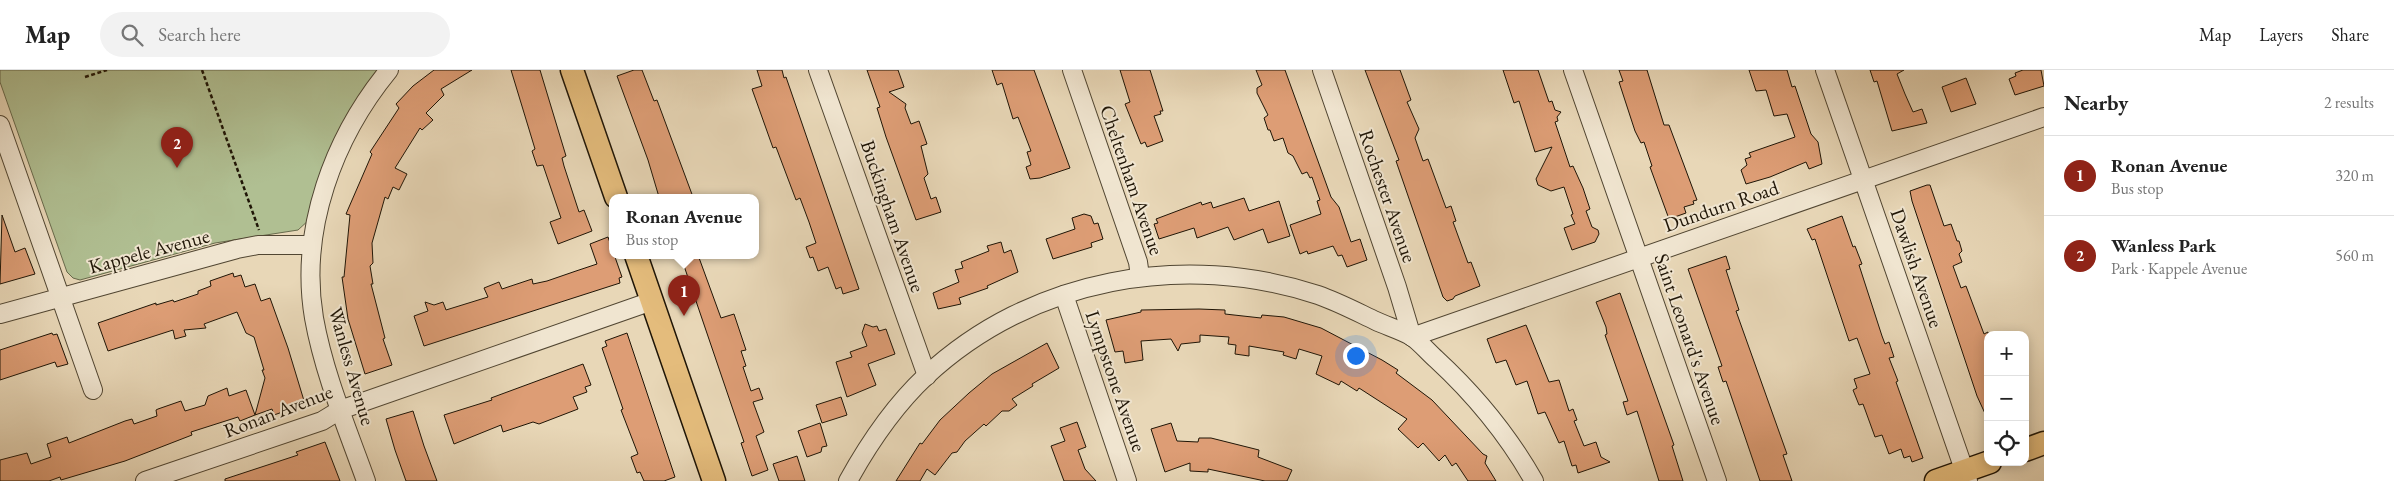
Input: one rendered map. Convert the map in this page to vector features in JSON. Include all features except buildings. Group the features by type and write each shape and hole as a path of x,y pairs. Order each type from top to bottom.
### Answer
{"main road":[{"path":"572,70 615,194"},
{"path":"637,259 714,481"},
{"path":"2029,449 2044,444"},
{"path":"1936,481 1966,476 1984,466"}],"street":[{"name":"Wanless Avenue","path":"366,481 340,410 321,350 314,316 312,245 323,194 336,157 352,121 389,70"},
{"name":"Buckingham Avenue","path":"818,70 926,376"},
{"name":"Cheltenham Avenue","path":"1072,70 1138,262 1140,276"},
{"name":"Rochester Avenue","path":"1322,70 1397,287 1412,337"},
{"name":"Saint Leonard's Avenue","path":"1574,70 1717,481"},
{"name":"Dawlish Avenue","path":"1825,70 1966,476"},
{"name":"Dundurn Road","path":"1412,337 2044,117"},
{"path":"0,125 62,297 93,390"},
{"name":"Kappele Avenue","path":"0,314 237,249 270,245 312,245"},
{"path":"848,481 883,426 926,376 966,344 1013,315 1064,295 1112,281 1140,276 1223,275 1280,285 1332,300 1412,337 1480,404 1514,449 1534,481"},
{"name":"Lympstone Avenue","path":"1064,295 1127,481"},
{"name":"Ronan Avenue","path":"145,481 322,421 340,410 652,301"}],"path":[{"path":"85,77 107,70"},
{"path":"202,70 258,222 260,234 270,245"}],"green space":[{"path":"0,70 378,70 343,123 328,155 310,219 298,230 215,243 80,280 73,278 67,272 0,82"}],"place":[{"name":"Wanless Park","path":"177,168"},
{"name":"Ronan Avenue","path":"684,316"}]}
